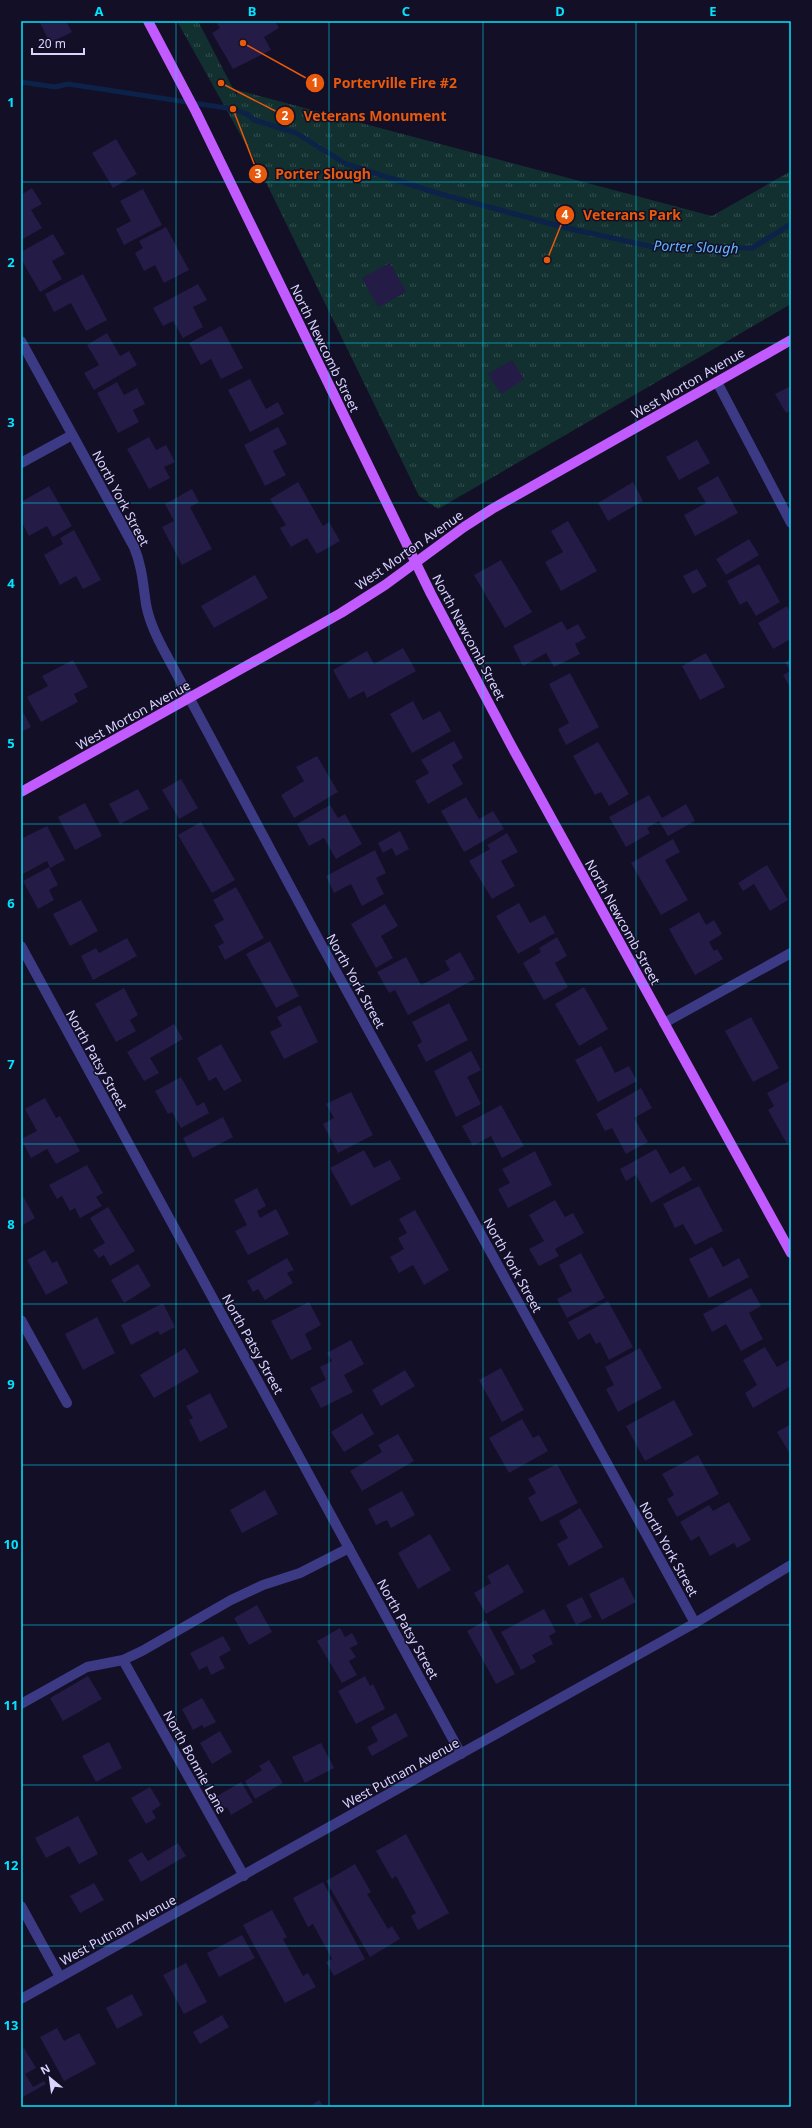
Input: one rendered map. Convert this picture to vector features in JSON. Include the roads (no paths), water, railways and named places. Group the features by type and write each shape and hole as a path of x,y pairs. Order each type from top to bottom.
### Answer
{"main road":[{"name":"North Newcomb Street","path":"148,21 196,112 416,564 508,738 791,1254"},
{"name":"West Morton Avenue","path":"21,792 328,620 416,564 464,527 492,509 791,340"}],"street":[{"name":"North York Street","path":"21,341 134,547 143,572 146,605 152,625 189,699 321,944 695,1623"},
{"path":"717,382 791,522"},
{"path":"21,463 72,435"},
{"name":"North Patsy Street","path":"21,946 461,1754"},
{"path":"664,1023 791,953"},
{"path":"21,1320 67,1404"},
{"path":"21,1704 87,1667 123,1660 142,1651 231,1600 264,1585 300,1573 349,1548"},
{"name":"West Putnam Avenue","path":"21,1999 244,1876 695,1623 791,1565"},
{"name":"North Bonnie Lane","path":"123,1660 244,1876"},
{"path":"21,1906 60,1977"}],"waterway":[{"name":"Porter Slough","path":"21,82 55,87 68,84 233,109 247,114 254,120 296,133 346,164 437,193 567,228 658,248 752,248 791,224"}],"place":[{"name":"Porterville Fire #2","path":"243,43"},
{"name":"Veterans Monument","path":"221,83"},
{"name":"Porter Slough","path":"233,109"},
{"name":"Veterans Park","path":"547,260"}]}
